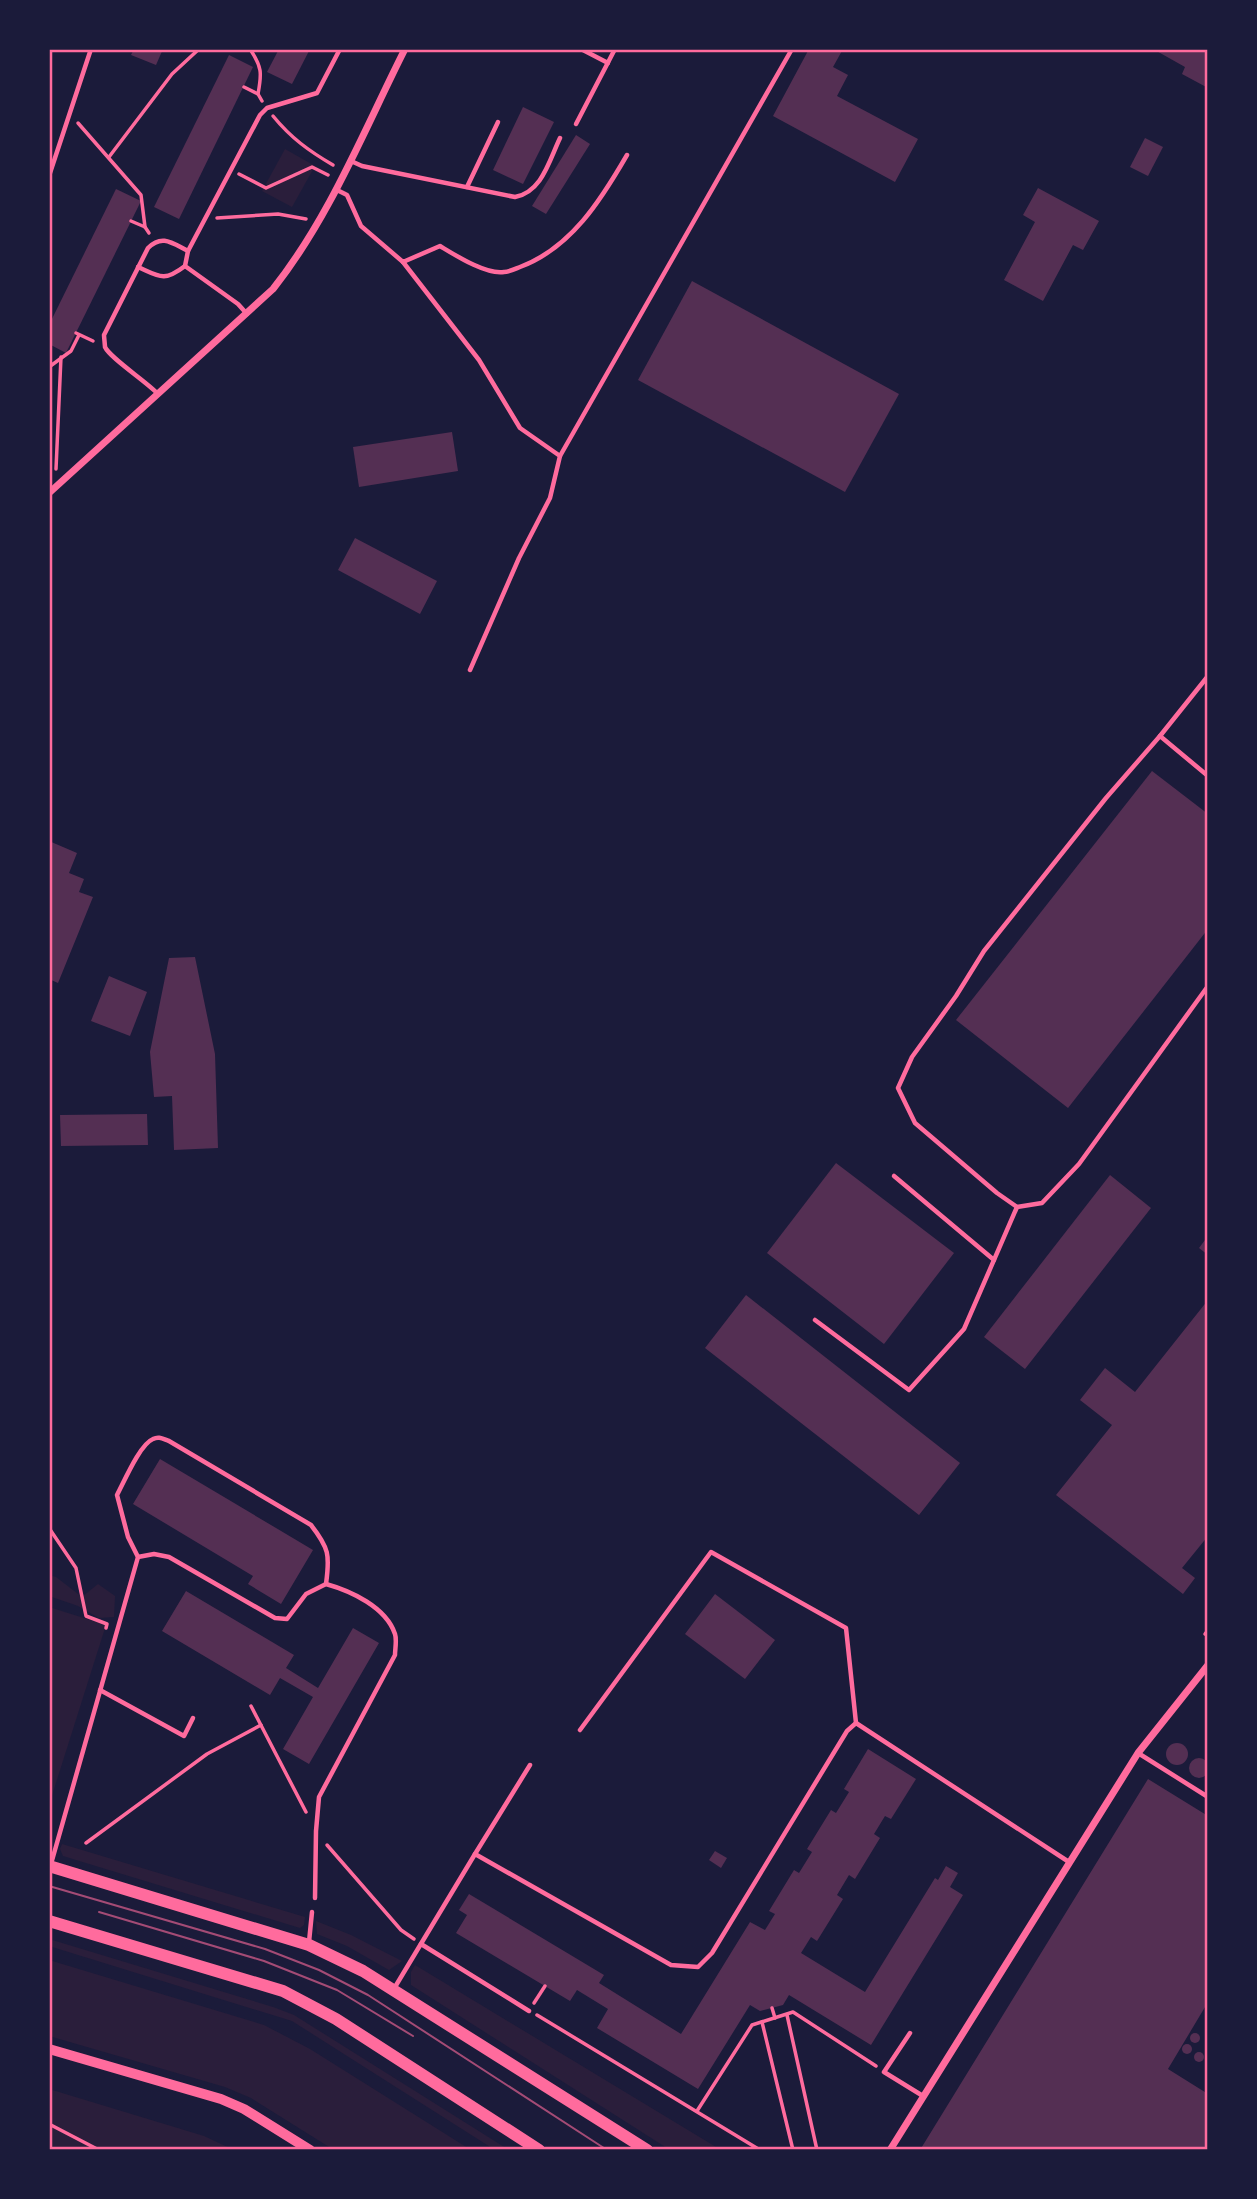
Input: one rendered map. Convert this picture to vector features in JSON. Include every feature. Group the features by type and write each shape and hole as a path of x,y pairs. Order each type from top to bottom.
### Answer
{"main road":[{"path":"50,1866 309,1945 393,1989 647,2150"},
{"path":"49,1921 256,1983 301,2000 540,2150"}],"street":[{"path":"49,493 273,289 294,262 336,189 403,50"},
{"path":"890,2150 1138,1753 1208,1665"},
{"path":"49,2049 221,2099 243,2109 310,2150"}],"lane":[{"path":"49,176 91,49"},
{"path":"138,267 160,277 168,277 185,266 188,251 260,115 267,108 317,93 340,49"},
{"path":"581,49 608,63"},
{"path":"576,124 615,49"},
{"path":"470,670 519,558 550,498 560,456 792,49"},
{"path":"467,187 498,122"},
{"path":"350,161 362,166 515,197 528,194 537,185 560,138"},
{"path":"403,262 440,246 471,264 503,273 534,262 576,230 609,186 627,155"},
{"path":"336,189 347,195 361,226 403,262 479,360 520,428 560,456"},
{"path":"158,394 105,347 104,335 148,248 155,241 165,239 188,251"},
{"path":"185,266 238,304 247,315"},
{"path":"1208,676 1106,797 984,951 956,996 912,1056 898,1088 915,1124 997,1193 1017,1206 1042,1203 1079,1164 1208,986"},
{"path":"1160,736 1208,776"},
{"path":"894,1176 994,1260"},
{"path":"815,1321 909,1390 964,1329 1017,1206"},
{"path":"50,1866 138,1557 128,1537 117,1495 144,1446 152,1439 160,1437 311,1525 323,1540 330,1559 326,1584"},
{"path":"580,1730 711,1552 846,1628 856,1723"},
{"path":"138,1557 154,1554 169,1557 275,1618 287,1619 306,1594 326,1584 347,1590 383,1614 396,1635 395,1655 319,1797 315,1898"},
{"path":"100,1690 184,1736 193,1718"},
{"path":"475,1854 671,1965 698,1967 712,1953 847,1731 856,1723"},
{"path":"856,1723 1070,1863"},
{"path":"1138,1753 1208,1797"},
{"path":"393,1989 530,1765"},
{"path":"309,1945 312,1912"},
{"path":"421,1944 529,2011"},
{"path":"909,2033 884,2072 923,2097"}],"path":[{"path":"109,157 172,74 199,49"},
{"path":"250,49 262,76 258,94"},
{"path":"244,87 258,94 288,135 333,165"},
{"path":"70,114 144,198 145,227"},
{"path":"231,169 265,188 312,166 328,175"},
{"path":"205,218 278,215 306,219"},
{"path":"131,221 145,227 155,241"},
{"path":"49,367 71,351 77,334 105,347"},
{"path":"56,469 61,357"},
{"path":"49,1528 76,1568 86,1616 107,1624"},
{"path":"86,1843 207,1755 261,1725"},
{"path":"545,1986 529,2011 760,2150"},
{"path":"772,2008 775,2018"},
{"path":"697,2112 752,2025 793,2012 884,2072"},
{"path":"787,2014 817,2150"},
{"path":"762,2022 793,2150"},
{"path":"49,2124 99,2150"}],"shaded area":[{"path":"285,149 315,166 292,207 262,191"},
{"path":"49,1575 56,1577 82,1597 98,1584 115,1596 114,1617 99,1618 78,1606 49,1596"},
{"path":"49,1607 106,1625 49,1805"},
{"path":"62,1844 305,1917 304,1925 300,1928 63,1856 60,1849"},
{"path":"316,1921 402,1961 389,1970 347,1946 317,1934"},
{"path":"49,1939 294,2015 509,2150 495,2150 292,2021 49,1946"},
{"path":"49,1960 264,2025 310,2049 471,2150 334,2150 251,2098 225,2087 49,2036"},
{"path":"415,1965 721,2150 670,2150 411,1985 411,1972"},
{"path":"49,2089 204,2136 234,2150 49,2150"}],"building":[{"path":"134,49 163,49 156,65 131,55"},
{"path":"279,49 310,49 292,84 267,72"},
{"path":"809,49 843,49 833,67 848,75 837,96 918,139 895,182 773,116"},
{"path":"1153,49 1208,51 1208,88 1182,74 1185,67"},
{"path":"229,55 253,67 179,219 154,207"},
{"path":"523,107 554,122 523,184 493,170"},
{"path":"576,135 590,144 546,214 532,206"},
{"path":"1145,138 1163,147 1148,176 1130,167"},
{"path":"1038,188 1099,221 1083,250 1073,245 1043,301 1004,280 1035,222 1023,215"},
{"path":"116,189 141,201 66,353 49,344 49,325"},
{"path":"692,281 899,394 845,492 638,380"},
{"path":"452,432 458,471 359,487 353,447"},
{"path":"355,538 437,581 420,614 338,570"},
{"path":"1152,771 1208,814 1208,929 1068,1108 956,1020"},
{"path":"49,841 77,853 69,873 84,879 79,892 93,897 58,983 49,979"},
{"path":"195,957 215,1054 218,1148 174,1150 172,1096 154,1097 150,1052 169,958"},
{"path":"109,976 147,992 130,1036 91,1021"},
{"path":"147,1114 148,1145 61,1146 60,1115"},
{"path":"836,1163 954,1253 884,1344 767,1253"},
{"path":"1110,1175 1151,1208 1025,1369 984,1337"},
{"path":"1208,1236 1208,1255 1199,1248"},
{"path":"746,1295 960,1463 919,1515 705,1348"},
{"path":"1208,1300 1208,1536 1182,1568 1195,1578 1183,1594 1056,1495 1112,1425 1080,1400 1105,1368 1135,1392"},
{"path":"160,1459 313,1550 281,1604 248,1584 253,1576 133,1504"},
{"path":"186,1591 294,1655 286,1668 318,1688 353,1628 379,1643 309,1764 283,1749 313,1697 280,1678 270,1695 162,1631"},
{"path":"715,1594 775,1640 745,1679 685,1634"},
{"path":"1177,1743 1187,1750 1188,1754 1181,1764 1177,1765 1167,1758 1166,1754 1173,1744"},
{"path":"868,1749 916,1779 891,1819 885,1816 874,1834 880,1838 855,1879 849,1875 837,1895 843,1899 817,1941 811,1937 801,1953 865,1992 935,1878 938,1880 946,1866 958,1873 950,1887 963,1895 871,2045 789,1995 783,2005 760,2011 750,2005 698,2089 597,2028 608,2009 577,1990 570,2001 456,1933 467,1915 459,1910 469,1894 604,1975 599,1983 681,2034 750,1922 765,1930 775,1914 769,1911 794,1870 799,1873 812,1852 807,1849 831,1810 836,1813 849,1792 844,1789"},
{"path":"1199,1758 1206,1761 1209,1768 1206,1775 1199,1778 1192,1775 1189,1768 1192,1761"},
{"path":"1148,1779 1208,1816 1208,2002 1168,2069 1208,2094 1208,2150 920,2150"},
{"path":"715,1851 727,1858 721,1868 709,1860"},
{"path":"1195,2033 1199,2034 1199,2042 1195,2043 1191,2042 1190,2038 1191,2034"},
{"path":"1187,2044 1191,2045 1191,2053 1187,2054 1183,2053 1182,2049 1183,2045"},
{"path":"1199,2052 1203,2053 1203,2061 1199,2062 1195,2061 1194,2057 1195,2053"}],"tram line":[{"path":"49,1886 265,1949 319,1970 368,1995 607,2150"},
{"path":"99,1912 264,1961 337,1990 413,2036"}]}
